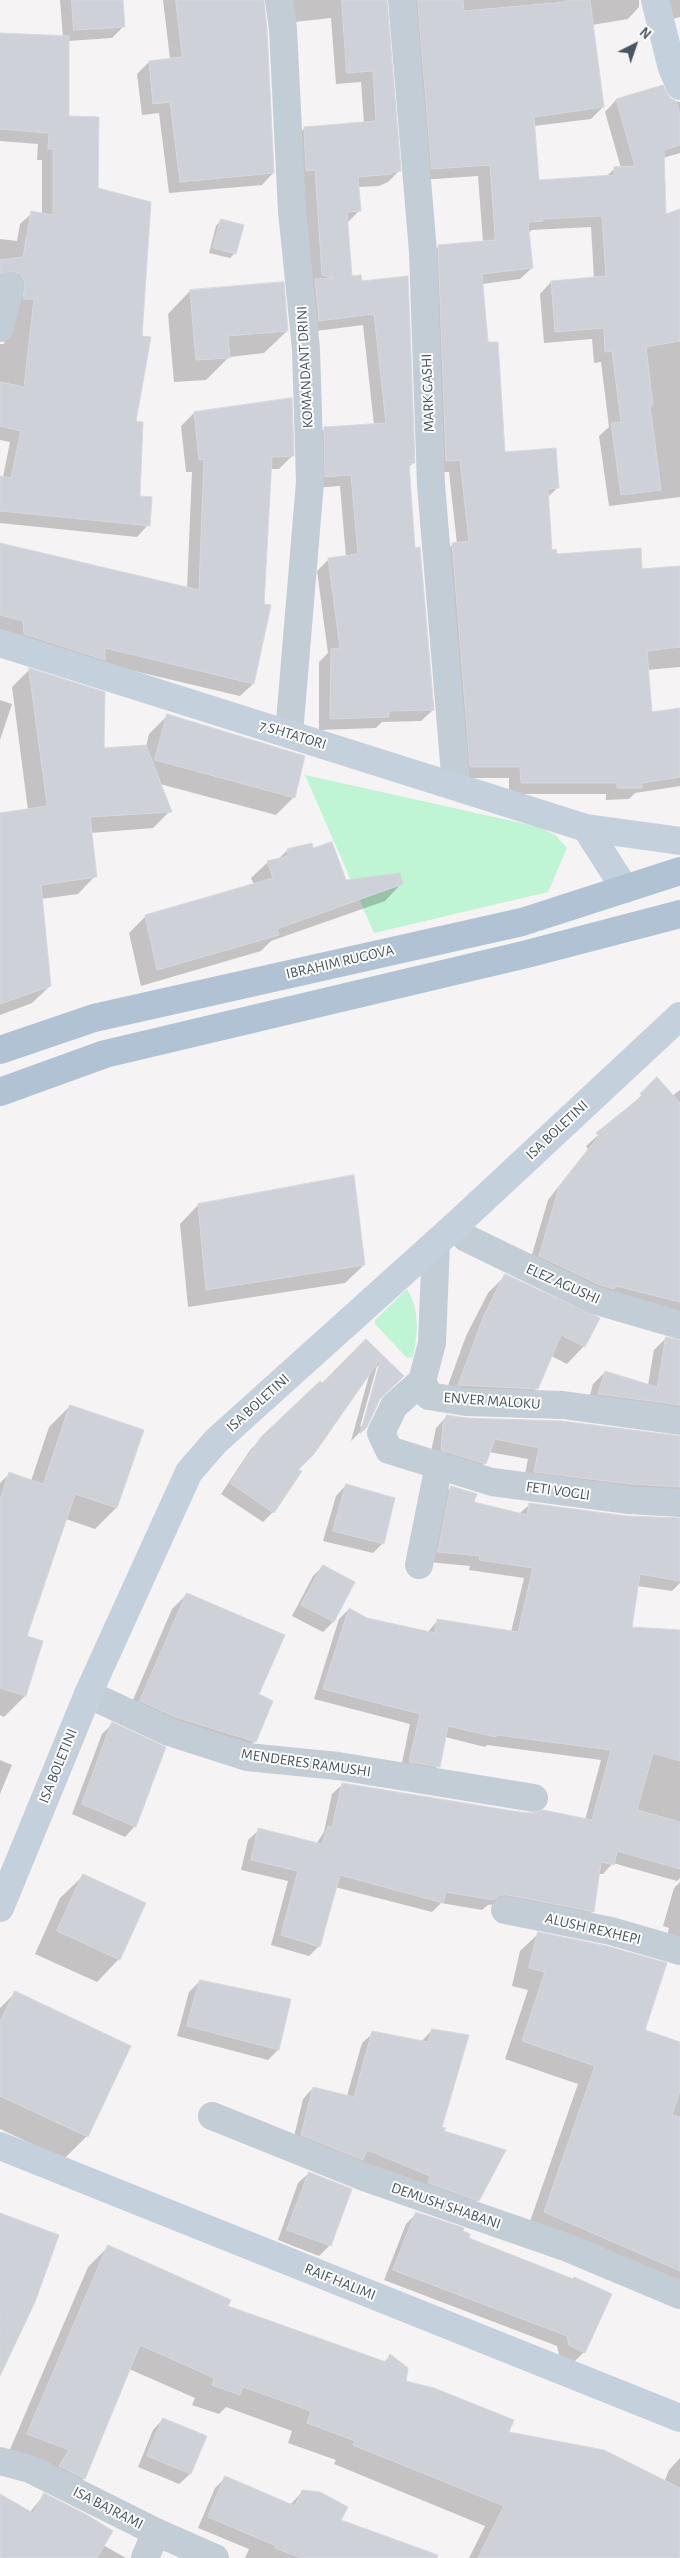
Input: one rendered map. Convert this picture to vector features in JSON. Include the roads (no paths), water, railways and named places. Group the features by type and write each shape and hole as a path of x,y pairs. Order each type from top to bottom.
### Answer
{"main road":[{"name":"IBRAHIM RUGOVA","path":"0,1050 94,1018 522,922 680,871"},
{"path":"0,1092 104,1054 527,954 680,914"}],"street":[{"name":"KOMANDANT DRINI","path":"279,0 283,29 292,210 306,350 310,482 289,734"},
{"name":"MARK GASHI","path":"402,0 423,252 431,485 456,786"},
{"path":"655,0 672,68 680,86"},
{"path":"0,328 10,286"},
{"name":"7 SHTATORI","path":"0,643 586,828 680,840"},
{"path":"586,828 625,889"},
{"name":"ISA BOLETINI","path":"0,1908 88,1694 189,1472 216,1440 457,1224 680,1016"},
{"name":"ELEZ AGUSHI","path":"457,1224 466,1238 594,1300 680,1325"},
{"path":"422,1381 432,1343 436,1243"},
{"name":"ENVER MALOKU","path":"422,1381 429,1396 466,1402 563,1406 680,1421"},
{"name":"FETI VOGLI","path":"422,1381 394,1406 381,1433 389,1450 492,1482 628,1500 680,1503"},
{"path":"419,1565 438,1465"},
{"name":"MENDERES RAMUSHI","path":"88,1694 169,1732 246,1757 338,1766 534,1798"},
{"name":"ALUSH REXHEPI","path":"505,1910 611,1931 680,1951"},
{"name":"DEMUSH SHABANI","path":"212,2116 364,2177 568,2248 680,2295"},
{"name":"RAIF HALIMI","path":"0,2146 680,2418"},
{"name":"ISA BAJRAMI","path":"0,2461 30,2469 156,2532 216,2558"},
{"path":"145,2558 156,2532"}]}
